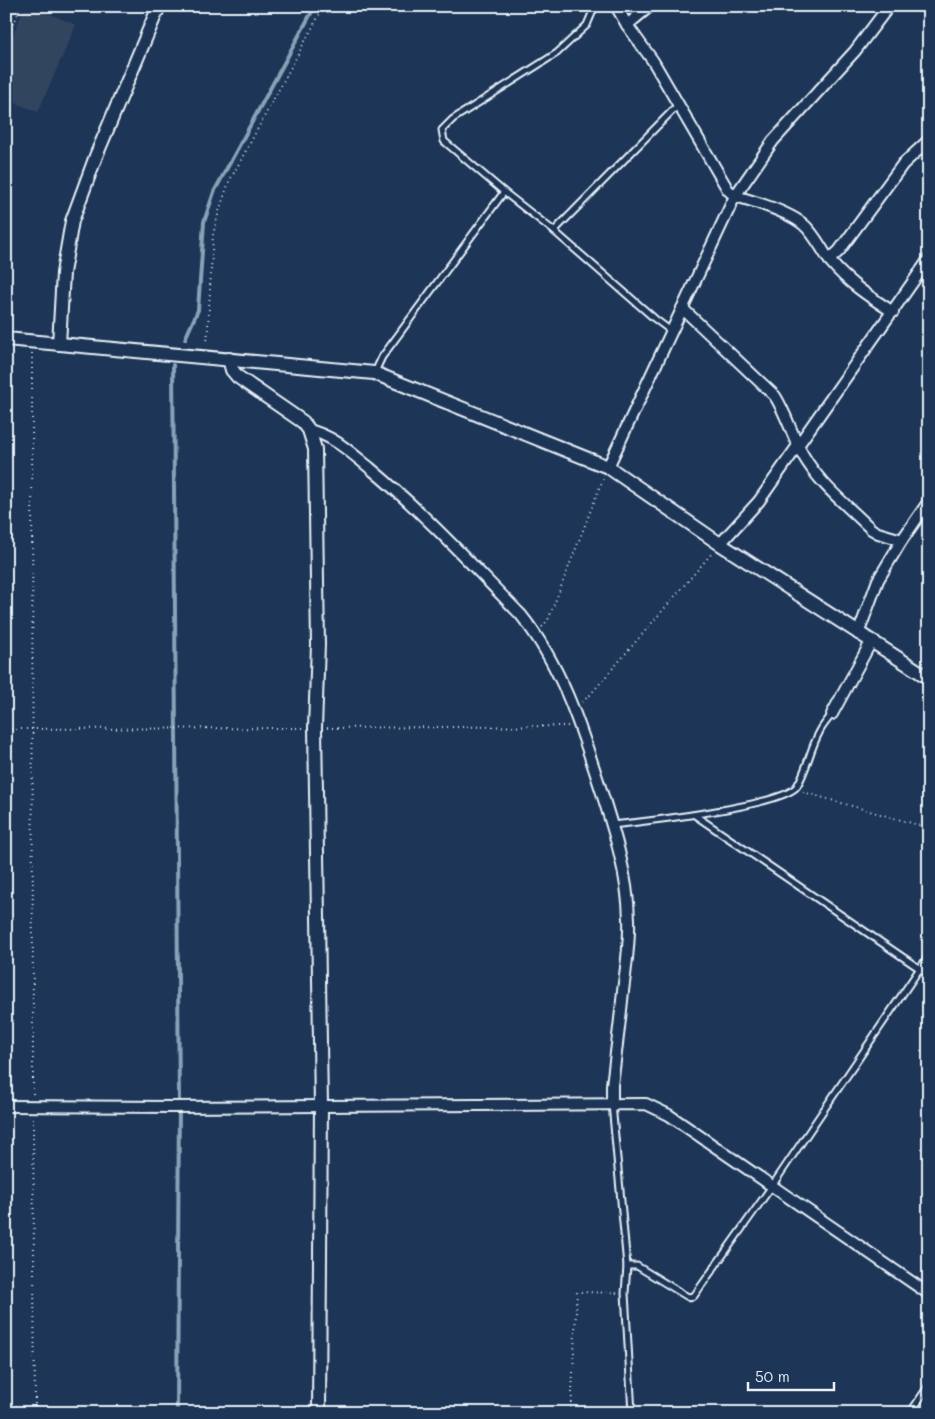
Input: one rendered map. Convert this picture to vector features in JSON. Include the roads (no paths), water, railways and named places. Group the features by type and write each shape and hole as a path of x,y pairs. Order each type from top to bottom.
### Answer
{"street":[{"path":"59,344 63,273 72,221 96,156 159,6"},
{"path":"616,6 627,25 654,61 728,190 735,196 787,215 802,223 816,239 829,260 855,287 893,312"},
{"path":"627,25 650,6"},
{"path":"608,467 735,196 773,141 855,52 889,6"},
{"path":"829,260 839,251 903,164 929,140"},
{"path":"720,544 759,501 893,312 925,272 929,260"},
{"path":"682,308 775,396 784,410 803,455 828,489 871,529 902,540"},
{"path":"6,339 374,373 608,467 720,544 929,678"},
{"path":"229,359 232,370 238,377 303,422 309,430 315,449 318,644 314,728 321,1105 320,1413"},
{"path":"309,430 319,432 341,444 391,486 521,615 536,634 557,670 580,725 612,825 624,875 629,918 628,954 612,1085 612,1103"},
{"path":"858,634 878,580 902,540 929,501"},
{"path":"832,714 871,642"},
{"path":"6,1106 172,1107 646,1104 663,1112 929,1294"}],"lane":[{"path":"595,6 587,25 557,53 454,119 442,130 444,141 554,231 671,331"},
{"path":"554,231 680,104"},
{"path":"374,373 382,357 504,192"},
{"path":"612,825 696,816 771,800 793,789 796,787 819,732 832,714"},
{"path":"696,816 929,975"},
{"path":"627,1266 637,1266 688,1297 694,1296 772,1186 929,955"},
{"path":"612,1103 627,1266 626,1293 632,1413"},
{"path":"910,1413 929,1385"}],"waterway":[{"path":"6,20 12,6"},
{"path":"185,339 198,310 204,222 214,192 315,6"},
{"path":"173,365 179,1101 177,1413"}]}
